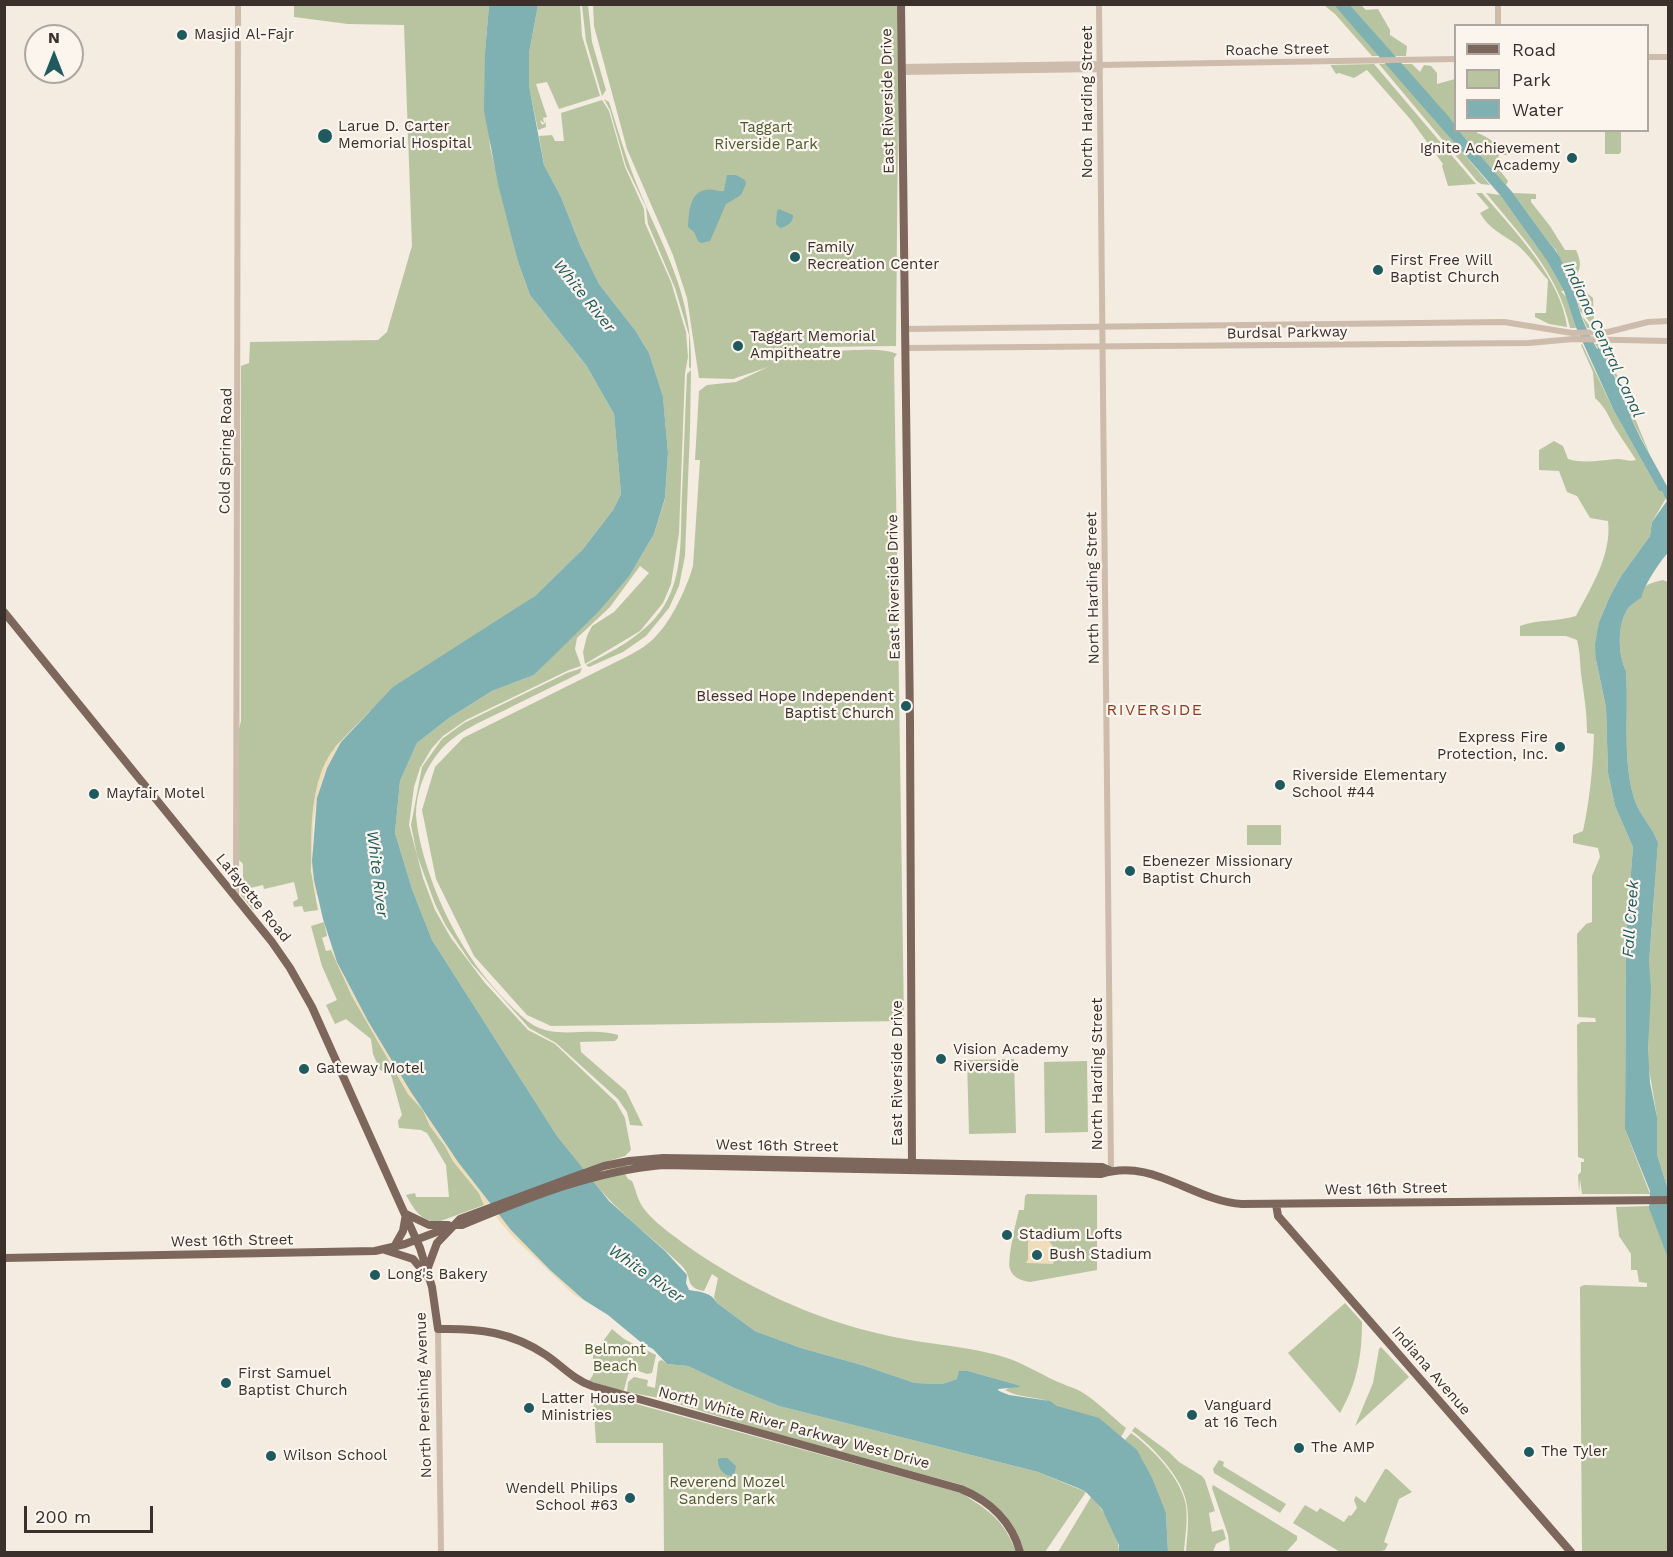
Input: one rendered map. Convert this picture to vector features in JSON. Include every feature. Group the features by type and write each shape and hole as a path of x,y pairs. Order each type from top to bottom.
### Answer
{"main road":[{"name":"East Riverside Drive","path":"901,4 912,1166"},
{"name":"Lafayette Road","path":"4,612 278,950 304,990 417,1240"},
{"name":"West 16th Street","path":"4,1258 345,1253 381,1250 417,1240 604,1170 663,1158 912,1166 1102,1167 1111,1171 1133,1171 1161,1176 1201,1195 1226,1203 1668,1200"},
{"name":"Indiana Avenue","path":"1276,1204 1278,1216 1571,1552"},
{"path":"394,1247 403,1231 406,1214 429,1225 455,1225"},
{"path":"381,1250 413,1259 428,1274 437,1243 455,1225"},
{"name":"North Pershing Avenue","path":"417,1240 435,1299 438,1329"},
{"name":"North White River Parkway West Drive","path":"438,1329 482,1330 511,1336 547,1355 579,1380 598,1388 961,1489 984,1501 999,1514 1013,1534 1020,1552"}],"street":[{"name":"Cold Spring Road","path":"236,897 238,4"},
{"name":"North Harding Street","path":"1099,4 1111,1171"},
{"path":"1498,4 1498,24"},
{"path":"1649,57 1668,57"},
{"name":"Roache Street","path":"902,70 1454,59"},
{"path":"1598,335 1668,321"},
{"name":"Burdsal Parkway","path":"905,329 1504,322 1572,333 1668,341"},
{"name":"Burdsal Parkway","path":"905,348 1529,343 1580,339 1598,335"},
{"name":"North Pershing Avenue","path":"438,1329 441,1552"}],"green space":[{"path":"294,5 489,5 485,52 490,147 518,262 530,295 586,365 614,414 621,494 613,510 583,549 535,596 369,712 336,746 325,764 313,809 311,871 318,910 304,912 302,906 294,907 293,902 298,899 294,882 264,889 263,885 250,888 254,904 257,903 260,906 258,910 253,910 241,895 239,880 243,879 243,864 239,860 241,366 249,363 250,342 378,340 387,332 412,246 404,25 348,24 294,17"},
{"path":"538,5 580,5 582,36 600,96 559,109 547,82 536,84 547,117 543,118 544,123 540,120 542,125 545,123 545,118 546,127 538,130 529,87 529,53"},
{"path":"582,5 588,5 592,42 606,90 602,96 586,41"},
{"name":"Taggart Riverside Park","path":"593,5 899,5 896,346 820,347 803,354 878,350 897,354 894,358 904,1021 551,1026 527,1015 474,956 436,879 422,810 435,767 463,738 630,655 647,644 662,629 678,603 693,566 700,460 695,460 699,391 707,385 736,382 768,367 733,379 699,378 687,298 673,255 627,149 594,26"},
{"path":"1324,5 1334,5 1380,56 1372,56 1335,14"},
{"path":"1350,5 1361,5 1366,10 1378,9 1390,30 1390,35 1407,46 1406,56 1394,56"},
{"path":"1374,64 1476,184 1448,186 1443,164 1411,120 1367,70 1354,78 1336,74 1331,66"},
{"path":"1379,64 1388,64 1490,185 1477,181"},
{"path":"1401,64 1412,64 1420,72 1424,65 1431,66 1437,73 1437,84 1454,79 1454,124"},
{"path":"604,99 609,102 633,175 682,295 687,318 690,342 691,369 689,367 689,335 675,288 648,224 646,207 626,166 610,110"},
{"path":"602,100 609,111 625,167 644,209 645,223 671,282 686,332 688,357 685,373 679,533 671,584 663,603 640,631 585,664 583,652 592,626 614,612 649,573 640,566 610,607 577,638 575,649 581,666 466,720 443,736 432,748 420,768 414,787 409,825 423,878 435,910 451,938 485,983 528,1030 555,1044 616,1102 625,1118 631,1150 625,1156 583,1169 557,1136 432,940 412,889 395,833 400,781 417,743 449,718 492,691 534,675 630,575 654,534 665,499 668,453 663,398 649,353 635,330 599,284 580,245 561,197 544,165 539,136 552,135 555,141 564,141 561,113"},
{"path":"1460,132 1477,132 1511,150 1511,155 1499,155 1496,165 1508,181 1506,185"},
{"path":"1605,132 1621,132 1621,152 1605,154"},
{"path":"1476,193 1482,193 1513,229 1548,276 1557,293 1567,327 1549,324 1535,317 1535,313 1546,313 1548,280 1529,256 1487,223 1480,213 1489,208"},
{"path":"1486,193 1500,195 1547,261 1564,291 1561,291 1566,297 1576,328 1570,328 1557,289 1536,255"},
{"path":"1513,193 1536,194 1536,199 1531,199 1531,202 1565,250 1576,250 1580,262 1577,274 1581,288 1593,298 1594,328 1587,328 1582,316 1589,325 1591,323 1580,311 1575,292 1556,250"},
{"path":"1582,344 1614,411 1659,491 1662,491 1666,498 1652,522 1650,536 1621,576 1610,596 1599,622 1596,660 1606,707 1608,773 1615,806 1633,847 1626,935 1625,1129 1650,1194 1582,1194 1580,1179 1579,1193 1578,1175 1584,1159 1578,1157 1577,1025 1581,1022 1596,1022 1595,1018 1578,1017 1577,934 1586,924 1592,922 1592,876 1600,857 1598,848 1573,843 1573,835 1583,831 1588,807 1594,734 1587,733 1577,640 1566,636 1520,636 1520,626 1576,616 1594,582 1607,546 1608,521 1590,518 1577,496 1567,492 1559,471 1539,470 1539,450 1554,441 1563,446 1568,459 1636,460 1595,398 1593,372"},
{"path":"1595,344 1601,344 1636,412 1637,415 1634,416 1650,455 1631,418 1626,399 1614,374"},
{"path":"691,370 685,556 679,586 669,608 646,636 623,652 589,667 586,665 626,643 644,629 660,612 674,585 681,539 687,374"},
{"path":"1663,580 1668,582 1668,1190 1657,1154 1657,1117 1648,1063 1649,963 1658,843 1636,804 1630,783 1627,751 1626,671 1621,657 1620,640 1622,624 1628,608 1641,597 1645,587"},
{"path":"582,668 580,673 472,726 446,744 429,766 419,790 416,807 417,826 425,860 439,900 458,937 481,972 509,1004 533,1025 553,1032 597,1032 618,1035 615,1041 580,1042 581,1052 626,1091 643,1126 630,1125 627,1112 618,1099 556,1043 529,1028 471,963 446,926 435,904 417,855 411,825 422,767 442,739 464,723 567,673"},
{"path":"1247,825 1281,825 1281,845 1247,845"},
{"path":"324,922 327,936 322,938 326,951 331,950 352,996 408,1094 423,1110 430,1126 453,1161 479,1193 484,1205 438,1222 422,1217 406,1195 415,1193 416,1197 449,1197 446,1165 427,1133 421,1130 399,1128 398,1121 402,1115 391,1075 380,1070 373,1054 371,1039 346,1019 335,1024 326,1005 337,1000 322,966 311,926"},
{"path":"1014,1059 1016,1133 969,1134 967,1060"},
{"path":"1087,1061 1088,1132 1045,1133 1044,1062"},
{"path":"625,1174 632,1181 642,1206 656,1221 706,1259 754,1287 805,1310 858,1328 900,1338 995,1354 1010,1359 1080,1391 1126,1428 1121,1437 1099,1423 1051,1402 1005,1390 1019,1387 1018,1385 968,1371 957,1379 942,1384 915,1383 801,1348 755,1331 717,1303 714,1297 718,1278 712,1274 704,1291 693,1287 685,1269 624,1214 592,1180"},
{"path":"1027,1194 1097,1195 1097,1270 1030,1282 1013,1275 1009,1264 1011,1249 1019,1210 1024,1210"},
{"path":"1616,1207 1668,1207 1668,1552 1582,1552 1580,1287 1584,1285 1647,1287 1647,1283 1639,1282 1637,1270 1631,1270 1631,1254 1619,1236"},
{"path":"1345,1303 1362,1322 1362,1334 1360,1358 1354,1380 1340,1413 1288,1353"},
{"name":"Belmont Beach","path":"612,1329 624,1339 656,1355 652,1373 647,1374 633,1369 622,1391 589,1381 593,1375 593,1355"},
{"path":"1381,1347 1409,1377 1355,1426 1373,1383"},
{"path":"662,1360 667,1364 688,1366 779,1406 1038,1472 1086,1492 1045,1552 1024,1552 1015,1530 1001,1512 983,1497 962,1485 756,1428 659,1398 627,1392 628,1382 634,1377 648,1380 647,1386 655,1388 658,1364"},
{"name":"Reverend Mozel Sanders Park","path":"600,1394 961,1493 995,1517 1016,1552 664,1552 663,1443 596,1443 593,1396"},
{"path":"1135,1427 1205,1480 1215,1511 1209,1513 1212,1532 1223,1529 1226,1539 1216,1544 1213,1552 1186,1552 1188,1513 1183,1491 1165,1462 1132,1431"},
{"path":"1131,1433 1165,1465 1179,1485 1187,1517 1184,1552 1168,1552 1166,1513 1137,1451 1125,1440"},
{"path":"1219,1460 1224,1462 1223,1466 1286,1504 1280,1513 1214,1473 1213,1469"},
{"path":"1385,1469 1412,1492 1399,1499 1384,1542 1388,1544 1385,1550 1340,1552 1293,1523 1305,1505 1317,1512 1320,1508 1344,1522 1357,1508 1354,1500 1356,1496 1365,1503"},
{"path":"1213,1485 1297,1536 1297,1540 1286,1552 1230,1552 1228,1535 1212,1488"},
{"path":"1091,1497 1110,1522 1119,1552 1058,1552"}],"sand":[{"path":"341,742 326,770 314,815 312,848 317,894 315,895 311,836 316,792 321,772 330,755"},
{"path":"331,947 353,994 418,1102 490,1203 484,1205 479,1193 453,1161 430,1126 423,1110 408,1094 352,996"},
{"path":"499,1215 550,1270 584,1300 574,1295 513,1237 496,1217"},
{"path":"1035,1236 1049,1241 1052,1245 1055,1253 1053,1264 1026,1263 1028,1238"}],"water":[{"name":"White River","path":"489,5 538,5 529,53 529,86 544,165 561,197 580,245 599,284 635,330 649,353 663,397 668,453 665,498 654,534 630,575 599,611 534,675 492,691 449,718 417,743 400,781 395,833 412,889 432,940 557,1136 609,1201 665,1251 687,1275 686,1283 689,1290 701,1292 715,1299 717,1303 755,1331 801,1348 915,1383 942,1384 957,1379 959,1371 968,1371 1020,1387 998,1389 1009,1395 1050,1401 1057,1406 1099,1418 1137,1450 1152,1478 1166,1513 1168,1552 1119,1552 1119,1545 1102,1509 1086,1492 1038,1472 779,1406 688,1366 667,1364 653,1349 584,1300 550,1270 511,1230 458,1162 411,1092 368,1021 337,962 323,919 312,861 317,798 327,768 341,742 393,687 535,596 583,549 613,510 621,494 614,414 586,365 530,295 518,262 498,184 484,111"},
{"name":"Fall Creek","path":"1334,5 1350,5 1449,117 1454,124 1454,132 1460,132 1513,193 1555,250 1569,279 1587,330 1597,349 1599,347 1626,399 1631,418 1668,488 1668,553 1652,574 1642,597 1627,610 1620,632 1620,641 1621,657 1626,671 1627,751 1630,783 1636,804 1658,843 1649,963 1651,989 1648,1050 1650,1083 1657,1117 1657,1154 1668,1190 1668,1258 1649,1208 1650,1191 1625,1129 1626,935 1633,847 1615,806 1608,773 1606,707 1595,645 1599,622 1610,596 1621,576 1650,536 1652,522 1667,501 1662,491 1659,491 1614,411 1575,325 1564,291 1547,261 1500,195"},
{"path":"727,175 736,175 745,180 746,184 741,195 726,204 710,241 701,243 688,227 691,205 700,192 724,191"},
{"path":"779,209 793,215 789,224 780,228 776,224"},
{"path":"721,1458 727,1458 736,1466 734,1476 722,1471 718,1462"}],"place":[{"name":"Masjid Al-Fajr","path":"182,35"},
{"name":"Larue D. Carter Memorial Hospital","path":"325,136"},
{"name":"Ignite Achievement Academy","path":"1572,158"},
{"name":"Family Recreation Center","path":"795,257"},
{"name":"First Free Will Baptist Church","path":"1378,270"},
{"name":"Taggart Memorial Ampitheatre","path":"738,346"},
{"name":"Blessed Hope Independent Baptist Church","path":"906,706"},
{"name":"Express Fire Protection, Inc.","path":"1560,747"},
{"name":"Riverside Elementary School #44","path":"1280,785"},
{"name":"Mayfair Motel","path":"94,794"},
{"name":"Ebenezer Missionary Baptist Church","path":"1130,871"},
{"name":"Vision Academy Riverside","path":"941,1059"},
{"name":"Gateway Motel","path":"304,1069"},
{"name":"Stadium Lofts","path":"1007,1235"},
{"name":"Bush Stadium","path":"1037,1255"},
{"name":"Long's Bakery","path":"375,1275"},
{"name":"First Samuel Baptist Church","path":"226,1383"},
{"name":"Latter House Ministries","path":"529,1408"},
{"name":"Vanguard at 16 Tech","path":"1192,1415"},
{"name":"The AMP","path":"1299,1448"},
{"name":"The Tyler","path":"1529,1452"},
{"name":"Wilson School","path":"271,1456"},
{"name":"Wendell Philips School #63","path":"630,1498"}],"district":[{"name":"RIVERSIDE","path":"1155,710"}],"water label":[{"name":"Indiana Central Canal","path":"1603,340"}]}
